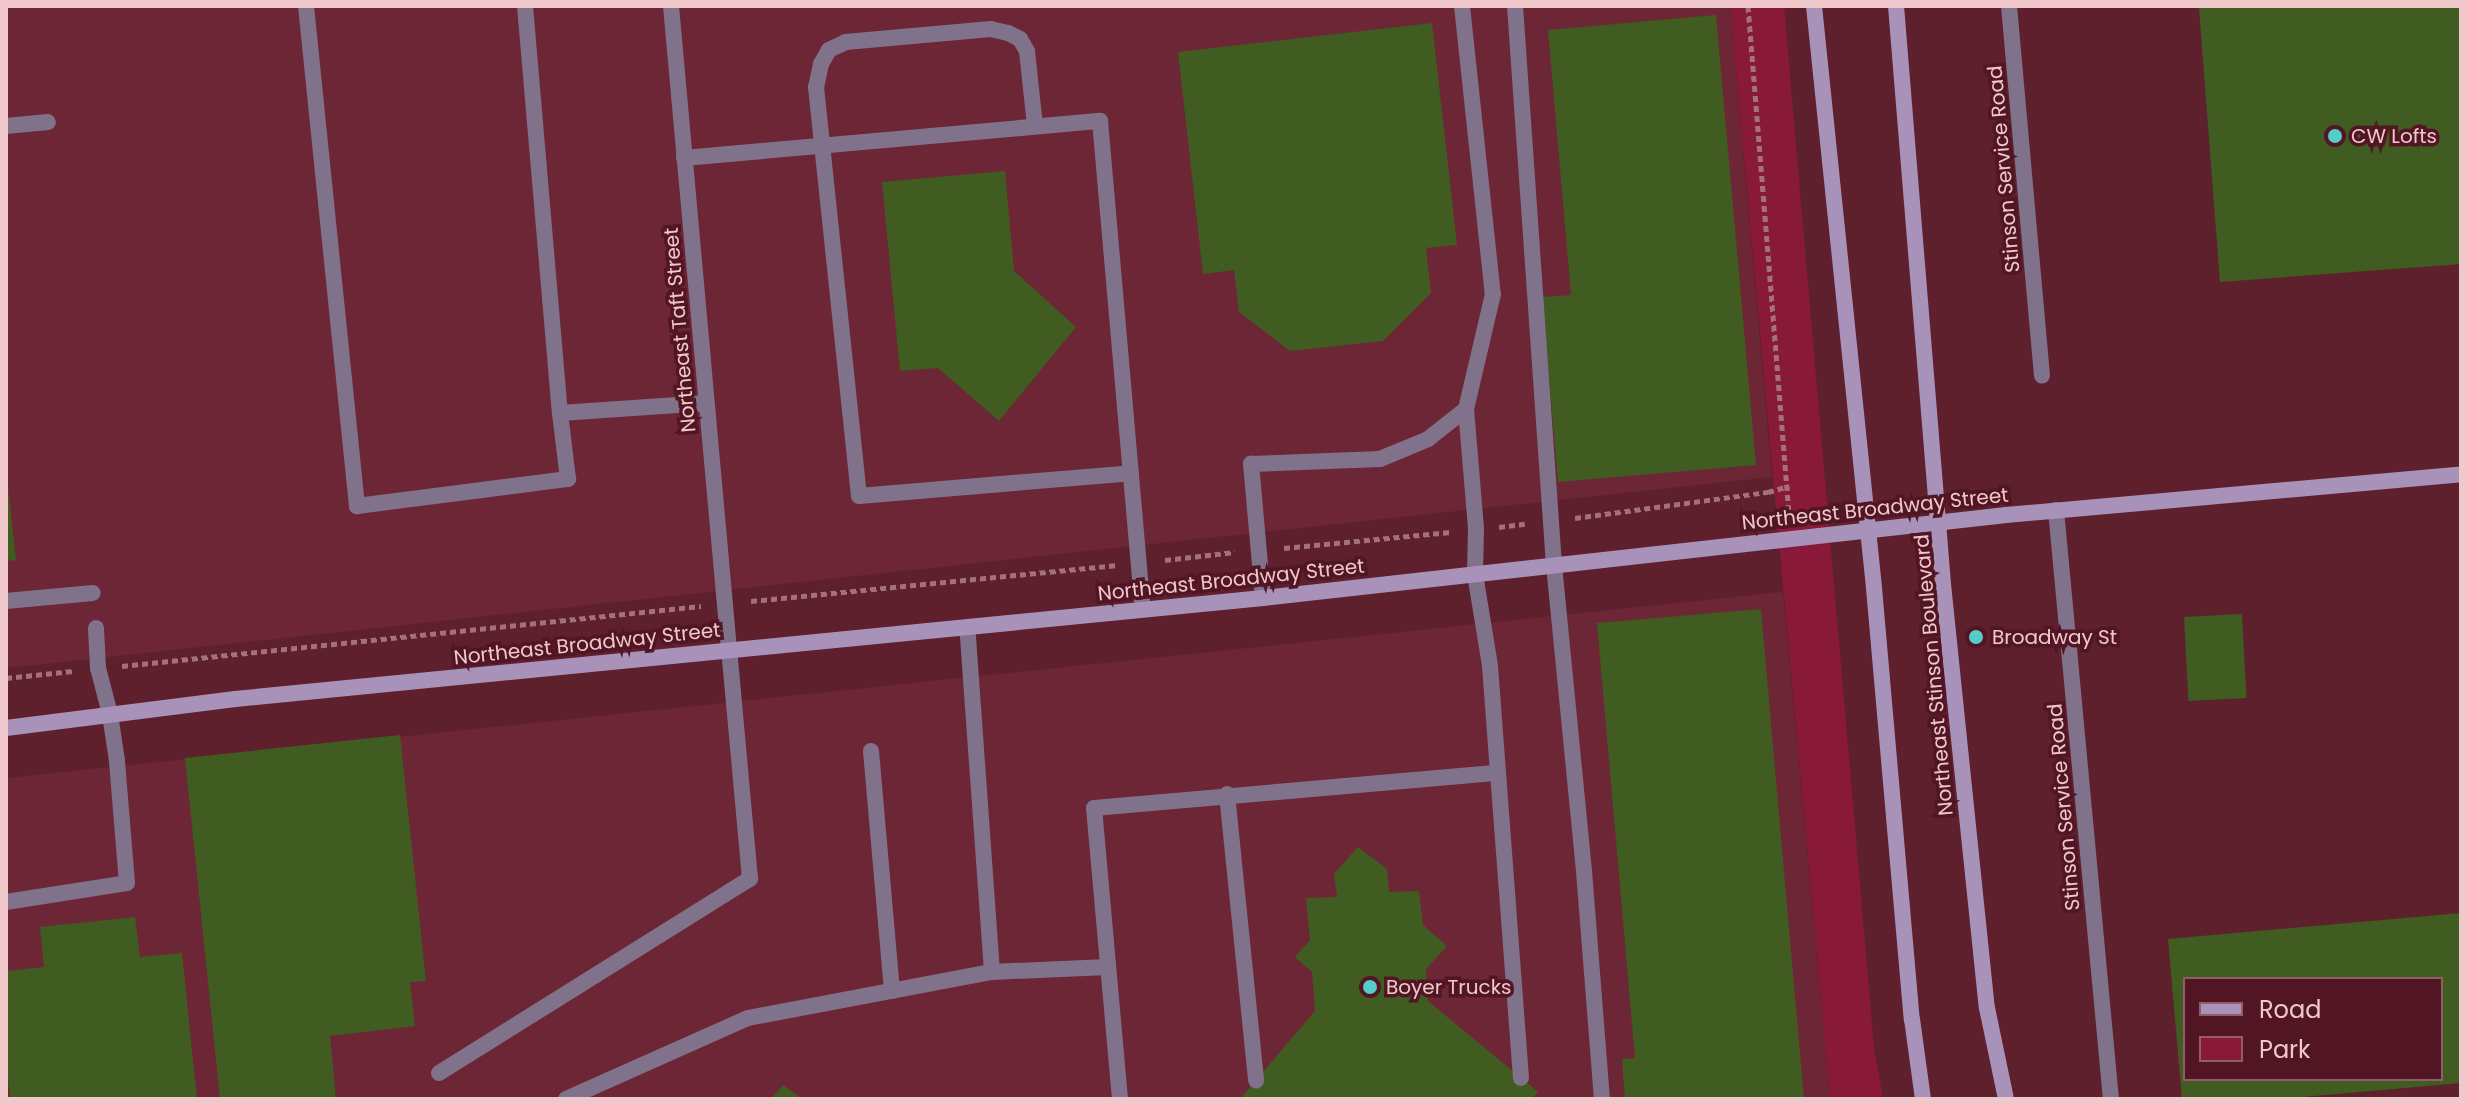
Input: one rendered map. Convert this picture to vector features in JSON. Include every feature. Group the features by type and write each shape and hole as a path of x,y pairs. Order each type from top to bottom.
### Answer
{"main road":[{"path":"1814,6 1912,1019 1923,1099"},
{"name":"Northeast Stinson Boulevard","path":"1896,6 1941,522 1943,584 1987,1008 2006,1099"},
{"name":"Northeast Broadway Street","path":"6,728 235,699 1263,598 2056,510 2461,474"}],"street":[{"path":"306,6 357,506 568,479 525,6"},
{"name":"Northeast Taft Street","path":"439,1073 750,879 671,6"},
{"path":"1462,6 1493,294 1466,409 1476,529 1475,574 1485,621 1521,1078"},
{"path":"1515,6 1554,565 1584,871 1602,1099"},
{"name":"Stinson Service Road","path":"2009,6 2042,376"},
{"path":"1035,126 1027,51 1020,39 1008,33 991,29 846,42 829,50 821,64 816,87 859,496 1131,473"},
{"path":"684,158 1100,121 1143,609"},
{"path":"6,126 48,122"},
{"path":"560,413 707,403"},
{"path":"1263,598 1251,464 1380,459 1428,439 1466,409"},
{"name":"Stinson Service Road","path":"2056,510 2111,1099"},
{"path":"6,601 93,593"},
{"path":"967,627 992,972"},
{"path":"6,902 127,883 110,714 98,668 96,628"},
{"path":"871,751 892,991"},
{"path":"1120,1099 1094,808 1227,794 1497,773"},
{"path":"1227,794 1256,1081"},
{"path":"566,1099 748,1018 992,972 1108,967"}],"path":[{"path":"1748,6 1788,498"},
{"path":"6,678 686,607"}],"shaded area":[{"path":"6,6 1730,6 1772,477 6,668"},
{"path":"1783,592 1830,1099 6,1099 6,778"}],"green space":[{"path":"1730,6 1784,6 1874,1047 1883,1099 1830,1099"}],"building":[{"name":"CW Lofts","path":"2461,6 2461,264 2220,282 2199,8"},
{"path":"1716,15 1756,465 1558,482 1542,297 1571,295 1548,30"},
{"path":"1432,23 1457,245 1426,248 1431,293 1383,341 1290,351 1239,312 1234,270 1203,274 1178,52"},
{"path":"1005,171 1014,271 1076,327 999,421 938,368 900,371 882,182"},
{"path":"6,468 16,560 6,561"},
{"path":"1761,609 1804,1099 1625,1099 1622,1059 1635,1058 1597,623"},
{"path":"2242,614 2246,698 2188,701 2184,617"},
{"path":"400,735 426,981 410,982 415,1026 330,1036 336,1099 220,1099 185,758"},
{"name":"Boyer Trucks","path":"1358,847 1387,869 1389,892 1419,891 1423,925 1447,946 1426,969 1428,1001 1538,1092 1532,1099 1240,1099 1315,1011 1312,972 1295,957 1310,940 1306,898 1337,897 1334,874"},
{"path":"2461,913 2461,1083 2279,1099 2182,1099 2168,939"},
{"path":"135,917 140,957 182,953 197,1099 10,1099 6,1058 6,971 44,967 40,927"},
{"path":"783,1085 802,1099 771,1099"}],"place":[{"name":"CW Lofts","path":"2335,136"},
{"name":"Broadway St","path":"1976,637"},
{"name":"Boyer Trucks","path":"1370,987"}]}
